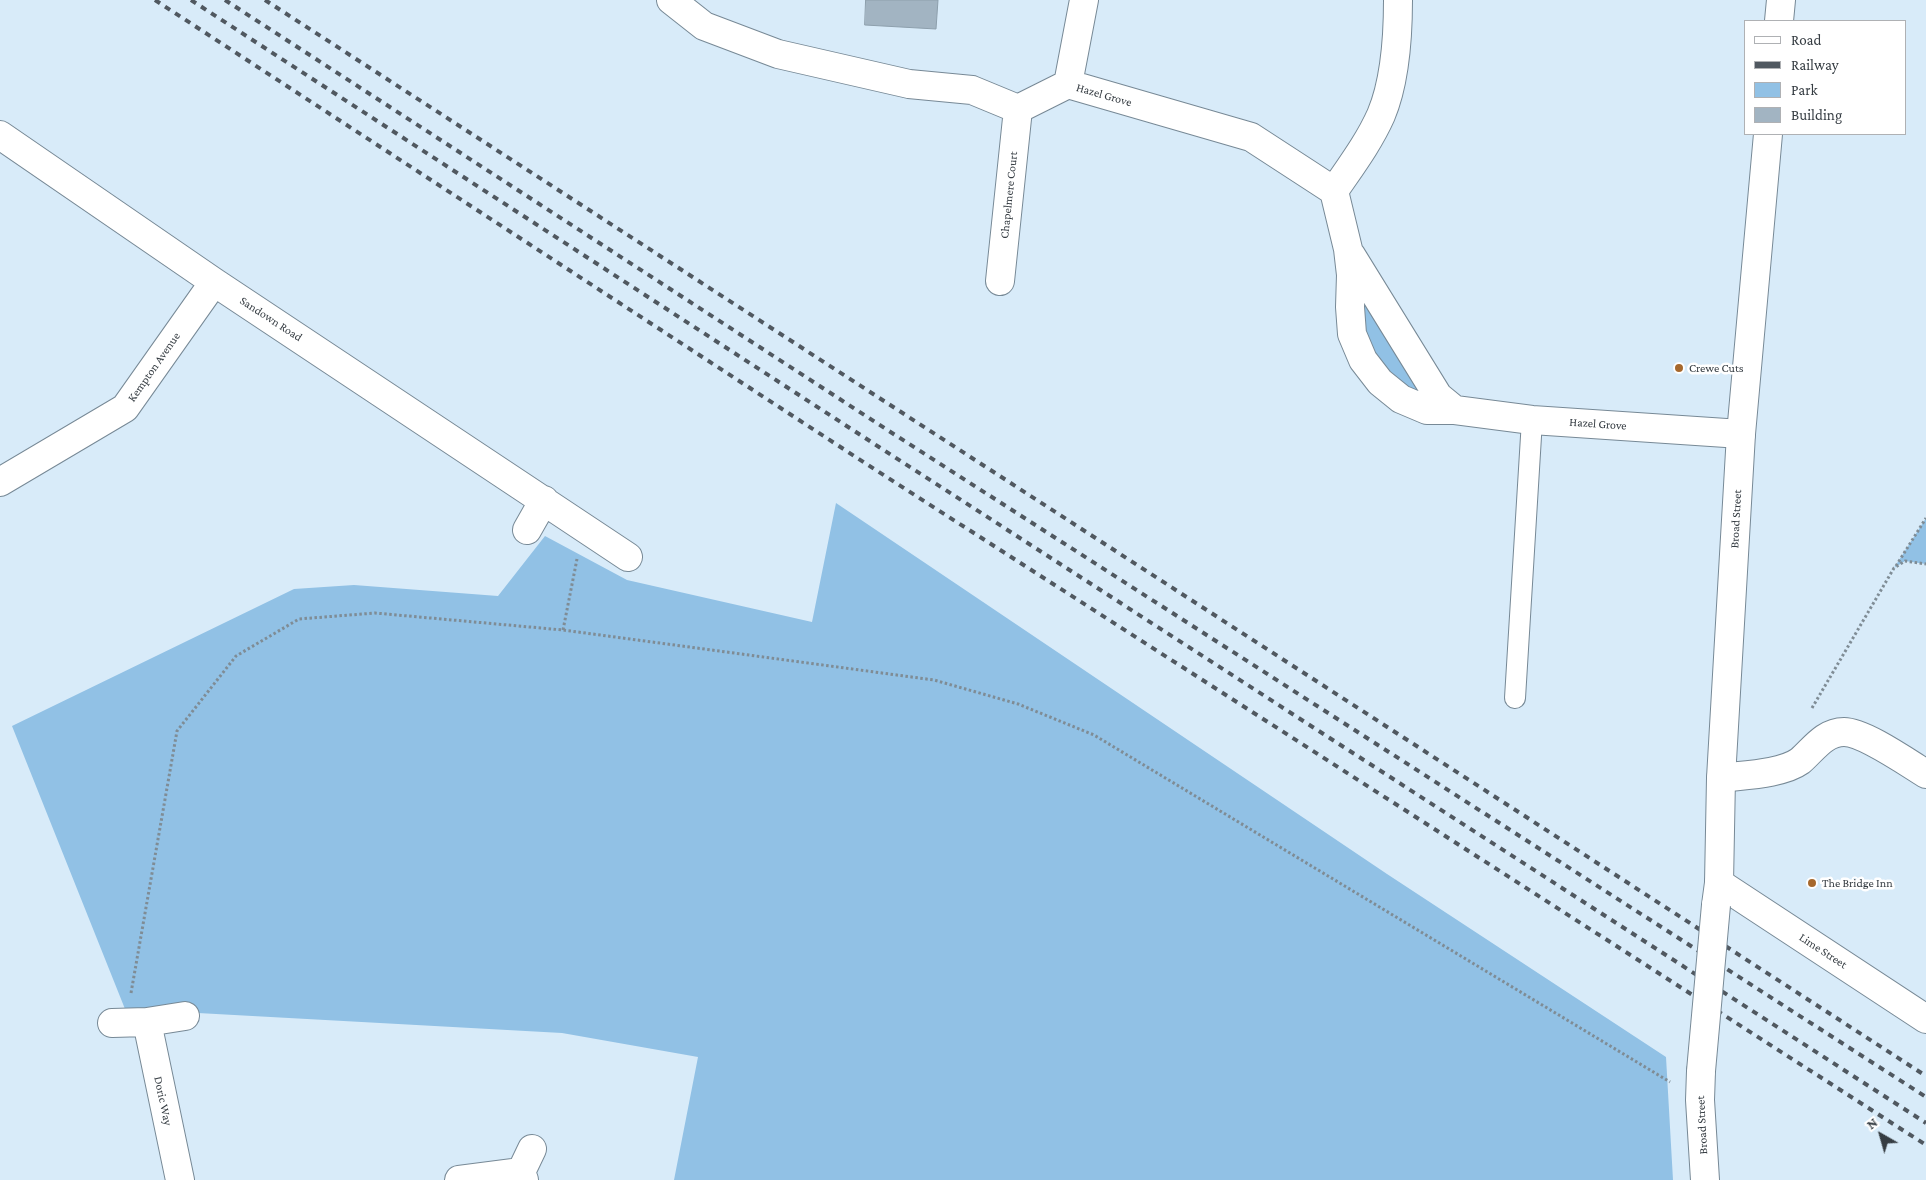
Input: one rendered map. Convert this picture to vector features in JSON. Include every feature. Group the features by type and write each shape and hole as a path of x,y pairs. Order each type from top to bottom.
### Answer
{"street":[{"path":"671,0 704,26 778,54 909,84 972,90 1018,109"},
{"path":"1068,84 1080,30 1084,0"},
{"path":"1334,190 1364,147 1381,114 1394,66 1398,0"},
{"path":"1779,20 1781,0"},
{"name":"Hazel Grove","path":"1018,109 1068,84 1251,137 1334,190 1348,249 1351,275 1350,307 1352,334 1363,360 1380,382 1401,399 1426,410 1455,410 1532,420 1741,434"},
{"name":"Chapelmere Court","path":"1000,281 1018,109"},
{"name":"Sandown Road","path":"0,135 214,282 628,557"},
{"name":"Broad Street","path":"1705,1180 1700,1100 1701,1071 1717,894 1721,778 1741,434 1768,135"},
{"name":"Hazel Grove","path":"1348,249 1438,396 1455,410"},
{"name":"Kempton Avenue","path":"0,482 125,408 214,282"},
{"path":"527,530 544,500"},
{"path":"1721,778 1784,768 1799,761 1827,736 1844,732 1862,737 1926,774"},
{"name":"Lime Street","path":"1717,894 1926,1019"},
{"path":"112,1023 147,1022 185,1016"},
{"name":"Doric Way","path":"147,1022 180,1180"},
{"path":"459,1180 525,1167"}],"lane":[{"path":"1516,698 1532,420"}],"path":[{"path":"1810,712 1894,568 1926,518"},
{"path":"563,630 583,528"},
{"path":"1894,568 1905,561 1926,564"},
{"path":"147,1022 131,994 177,731 236,656 299,619 375,614 563,630 934,680 1018,704 1094,735 1700,1100"}],"green space":[{"path":"1351,275 1438,396 1427,410 1363,360"},
{"path":"836,503 1387,874 1666,1057 1673,1180 674,1180 698,1057 562,1033 125,1009 12,726 294,589 354,585 498,596 545,536 627,580 812,622"},
{"path":"1926,518 1926,564 1905,561 1894,568"}],"building":[{"path":"866,0 938,0 936,29 865,25"}],"railway":[{"path":"155,0 868,465 1926,1145"},
{"path":"191,0 1926,1123"},
{"path":"225,0 889,431 1926,1097"},
{"path":"265,0 1926,1076"}],"place":[{"name":"Crewe Cuts","path":"1679,368"},
{"name":"The Bridge Inn","path":"1812,883"}]}
